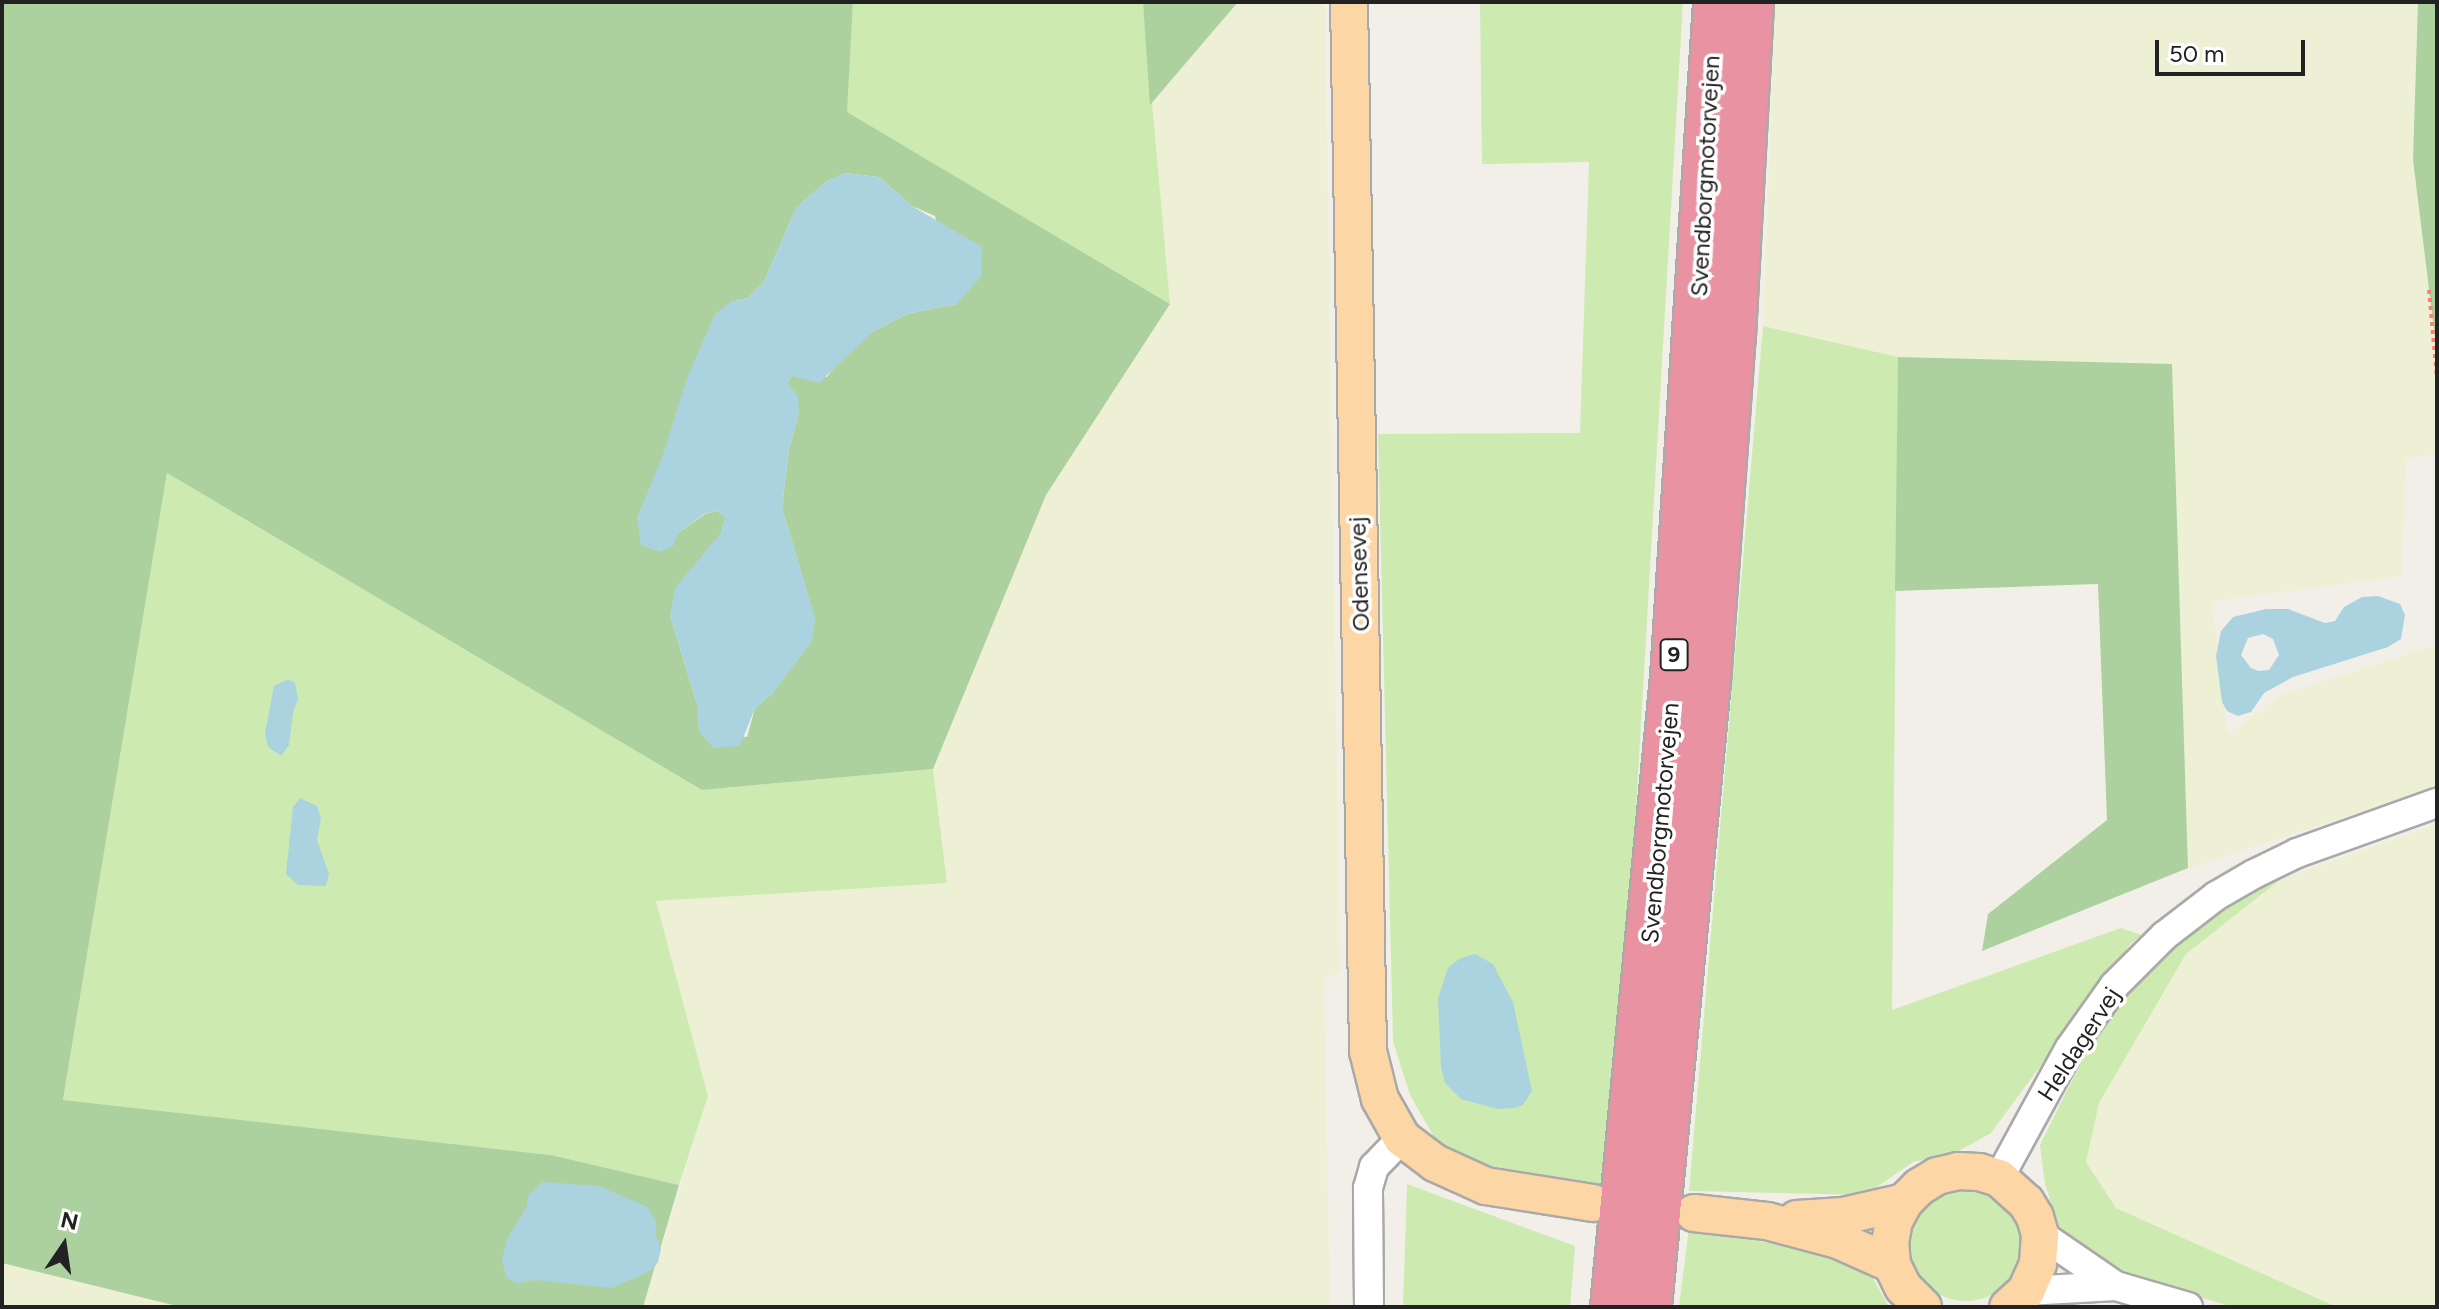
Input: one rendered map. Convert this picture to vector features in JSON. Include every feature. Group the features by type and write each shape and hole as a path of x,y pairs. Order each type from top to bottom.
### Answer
{"highway":[{"name":"Svendborgmotorvejen","path":"1612,1307 1671,693 1715,2"},
{"name":"Svendborgmotorvejen","path":"1650,1307 1709,682 1734,336 1752,2"}],"main road":[{"name":"Odensevej","path":"1349,2 1368,1051 1380,1099 1402,1138 1435,1163 1486,1186 1593,1203"},
{"path":"1915,1304 1892,1264 1890,1243 1894,1221 1904,1202 1919,1187 1937,1176 1958,1171 1979,1172 1999,1178 2026,1202 2040,1234 2038,1264 2017,1299"},
{"path":"1767,1221 1843,1216 1904,1202"},
{"path":"1694,1213 1767,1221 1838,1240 1892,1264"}],"street":[{"name":"Heldagervej","path":"1999,1178 2070,1048 2114,986 2164,936 2216,896 2297,853 2437,803"},
{"path":"1369,1307 1368,1188 1374,1167 1402,1138"},
{"path":"2040,1234 2116,1286 2188,1307"},
{"path":"2017,1299 2116,1286"}],"path":[{"path":"2429,290 2437,378"}],"green space":[{"path":"2,2 853,2 847,112 1170,304 1046,495 933,769 702,790 167,473 63,1100 551,1155 679,1185 643,1307 181,1307 2,1263","holes":["845,173 879,177 912,206 935,216 956,304 907,314 872,332 839,361 827,377 792,376 787,383 799,413 789,449 782,508 815,619 774,692 755,708 747,737 699,732 698,707 670,615 721,533 726,517 717,511 705,514 678,533 637,519 731,302 748,298 764,282 796,208 826,182"]},
{"path":"853,2 1143,2 1170,304 846,112"},
{"path":"1143,2 1238,2 1150,105"},
{"path":"1238,2 1325,2 1340,972 1324,980 1330,1307 643,1307 708,1096 656,901 947,882 933,769 1046,495 1170,304 1150,105"},
{"path":"1480,2 1683,2 1634,844 1600,1189 1481,1164 1437,1142 1410,1095 1393,1041 1378,434 1580,433 1589,162 1482,164"},
{"path":"1775,2 2418,2 2413,160 2437,354 2437,453 2406,460 2401,576 2212,602 2228,735 2282,695 2437,644 2437,787 2188,868 2172,364 1898,357 1763,326"},
{"path":"2418,2 2437,2 2437,354 2413,160"},
{"path":"1763,326 1898,357 1892,1010 2121,928 2142,935 2131,943 1991,1133 1957,1152 1913,1162 1865,1195 1689,1191"},
{"path":"1898,357 2172,364 2188,868 1982,951 1988,914 2107,820 2098,584 1895,591"},
{"path":"167,473 702,790 933,769 947,883 656,901 708,1096 679,1185 551,1155 63,1101"},
{"path":"2437,824 2437,1307 2337,1307 2115,1208 2086,1162 2099,1103 2186,954 2281,879"},
{"path":"2281,879 2186,954 2099,1103 2086,1162 2116,1208 2337,1307 2233,1307 2138,1279 2098,1255 2064,1241 2045,1184 2040,1145 2083,1058 2149,962 2225,896"},
{"path":"1407,1184 1575,1246 1570,1307 1403,1307"},
{"path":"1966,1185 1988,1189 2007,1202 2020,1221 2024,1243 2020,1265 2007,1284 1988,1297 1966,1301 1944,1297 1925,1284 1912,1265 1908,1243 1912,1221 1925,1202 1944,1189"},
{"path":"1689,1227 1864,1262 1889,1307 1679,1307"},
{"path":"2,1263 173,1305 181,1307 2,1307"}],"water":[{"path":"845,173 879,177 912,206 982,247 981,277 956,304 907,314 872,332 819,383 792,376 787,383 798,396 799,414 789,449 782,508 815,618 812,641 774,692 755,708 740,746 714,748 699,732 698,707 670,615 675,588 721,533 726,517 717,511 704,514 678,533 673,546 660,552 641,545 637,519 664,452 687,378 715,314 731,302 748,298 764,282 796,208 826,182"},
{"path":"2378,596 2400,604 2405,615 2401,639 2388,647 2293,677 2264,693 2251,712 2238,716 2227,711 2222,702 2216,656 2221,631 2233,617 2266,609 2288,609 2325,623 2335,621 2344,607 2362,597","holes":["2263,634 2273,639 2279,655 2269,670 2251,668 2241,655 2248,638"]},
{"path":"288,679 295,683 298,699 293,712 289,745 281,756 268,747 265,733 274,686"},
{"path":"300,798 317,806 321,818 317,840 329,874 326,886 298,885 286,874 293,807"},
{"path":"1475,954 1493,964 1513,1002 1532,1091 1523,1105 1514,1108 1497,1109 1461,1099 1445,1083 1441,1067 1438,998 1448,968 1459,959"},
{"path":"543,1182 598,1186 648,1207 657,1224 655,1233 661,1249 652,1270 612,1288 536,1280 517,1283 507,1278 502,1261 507,1239 527,1206 528,1195"}]}
